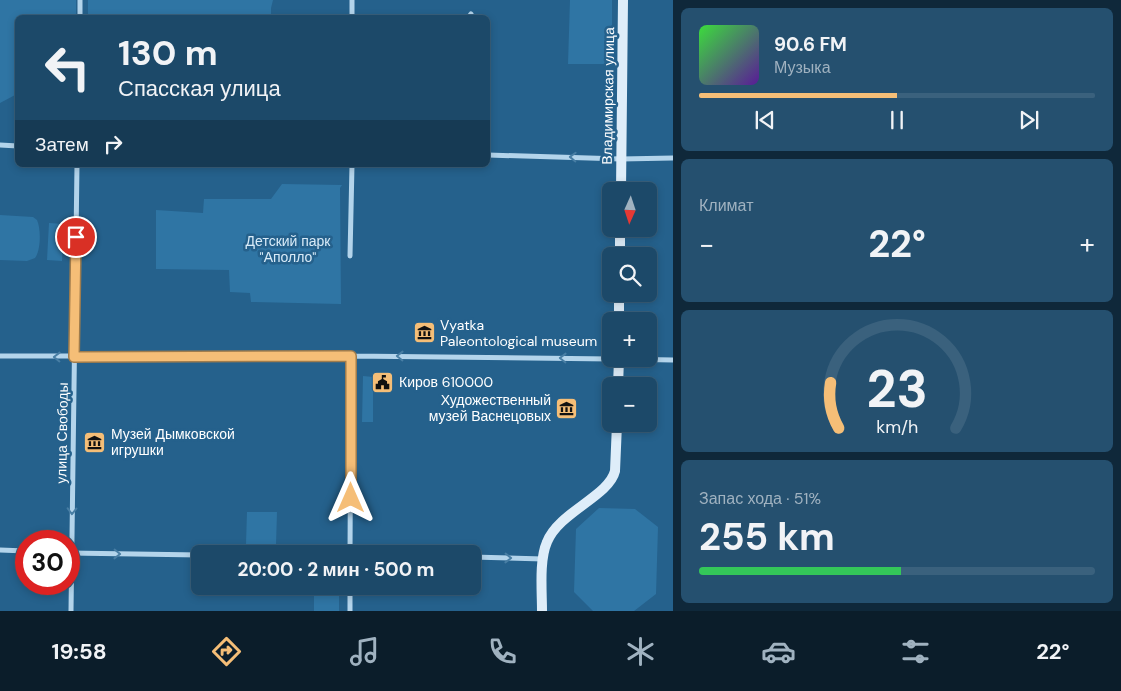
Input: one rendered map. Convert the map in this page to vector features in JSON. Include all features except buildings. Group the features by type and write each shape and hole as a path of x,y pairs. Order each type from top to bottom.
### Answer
{"main road":[{"name":"Владимирская улица","path":"621,182 622,0"},
{"path":"542,611 543,559 546,545 554,530 568,516 614,477 617,432"}],"street":[{"path":"80,0 80,15"},
{"path":"352,0 352,15"},
{"path":"0,146 15,146"},
{"path":"490,155 621,159 673,158"},
{"name":"улица Свободы","path":"70,530 77,167"},
{"path":"350,256 352,167"},
{"path":"0,356 351,356 602,359"},
{"path":"350,545 351,356"},
{"path":"657,360 673,360"},
{"path":"0,550 15,551"},
{"path":"80,553 191,555"},
{"path":"481,558 543,559"},
{"name":"улица Свободы","path":"71,595 71,611"},
{"path":"350,595 350,611"}],"green space":[{"path":"0,0 76,0 76,15 15,15 15,95 0,103"},
{"path":"88,0 273,0 271,15 88,15"},
{"path":"570,0 612,0 612,64 568,64"},
{"name":"Детский парк \"Аполло\"","path":"282,184 342,185 340,188 341,304 251,302 250,293 230,292 229,270 156,269 156,210 203,213 204,199 271,199"},
{"path":"0,215 33,217 37,220 40,239 35,258 27,261 0,260"},
{"path":"49,223 64,224 62,261 47,260"},
{"path":"363,376 373,377 373,422 362,422"},
{"path":"599,508 635,509 658,527 656,594 634,611 593,611 574,592 576,529"},
{"path":"247,512 277,512 276,545 246,544"},
{"path":"314,595 339,595 339,611 314,611"}],"place":[{"name":"Vyatka Paleontological museum","path":"424,333"},
{"name":"Киров 610000","path":"383,382"},
{"name":"Художественный музей Васнецовых","path":"567,408"},
{"name":"Музей Дымковской игрушки","path":"95,442"}],"route":[{"path":"76,237 74,357 351,356 351,498"}]}
